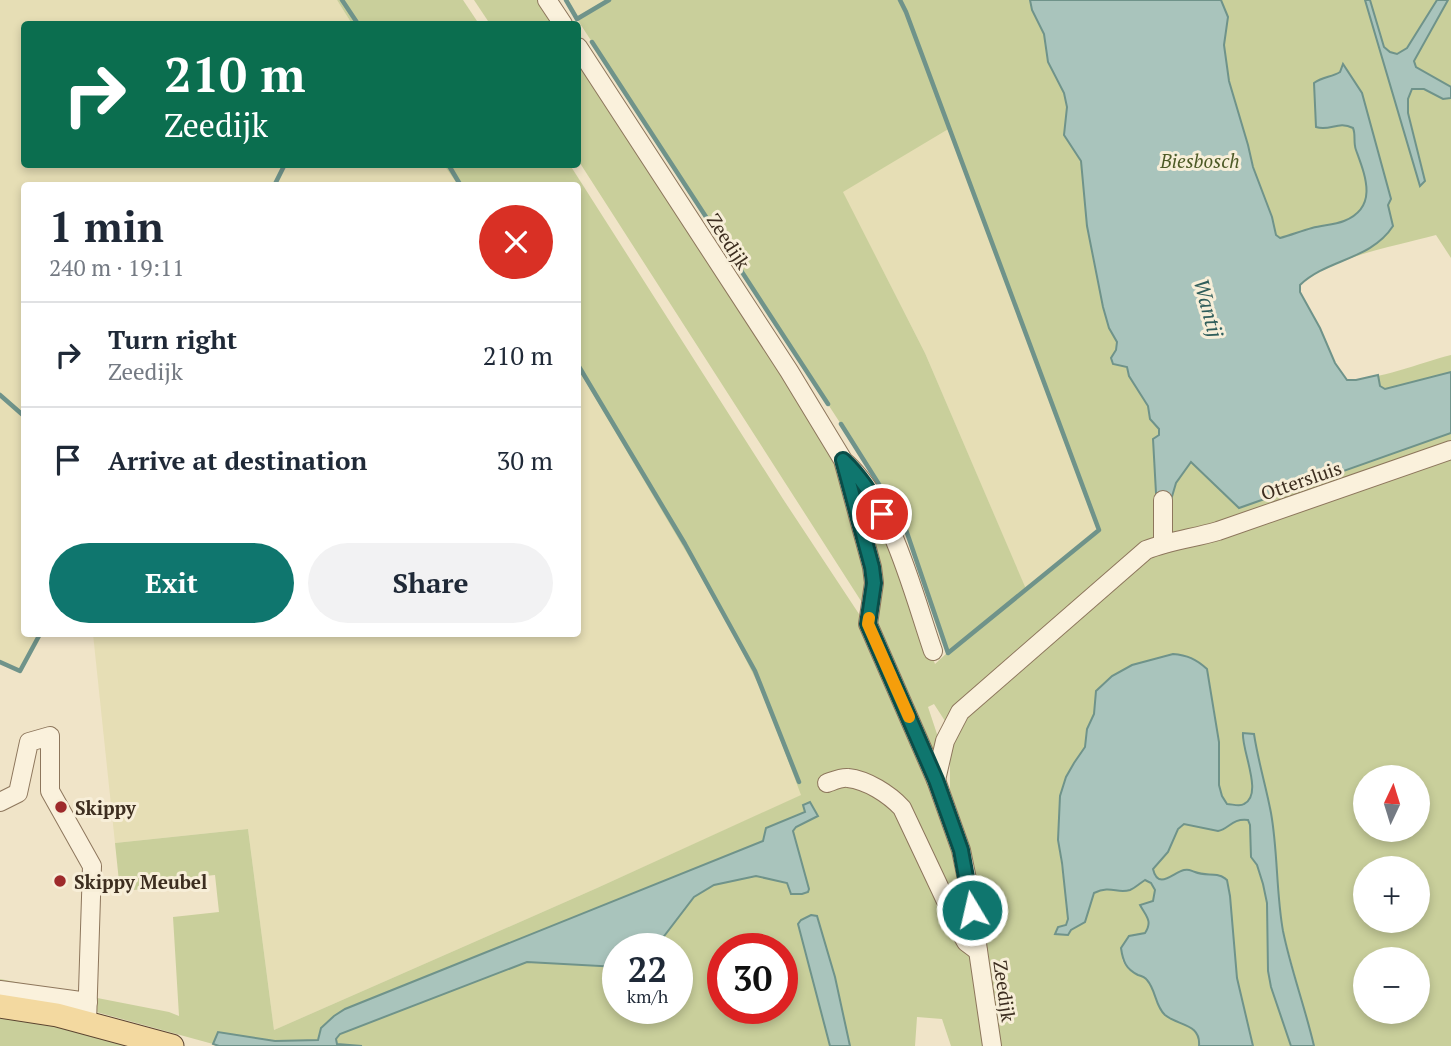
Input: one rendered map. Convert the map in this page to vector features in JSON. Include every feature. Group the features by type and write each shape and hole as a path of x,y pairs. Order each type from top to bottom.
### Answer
{"main road":[{"path":"7,999 57,1015 88,1012 172,1046"}],"street":[{"path":"547,0 561,21"},
{"name":"Zeedijk","path":"581,52 789,371 843,460 870,492 893,535 933,651"},
{"name":"Ottersluis","path":"1163,544 1218,531 1451,450"},
{"name":"Zeedijk","path":"843,460 872,567 874,583 868,624 936,780 961,850 992,1046"},
{"path":"936,780 945,741 960,712 1146,550 1163,544 1163,500"},
{"path":"0,802 18,793 29,742 50,736 50,791 92,866 88,1012"},
{"path":"827,783 847,778 866,784 892,797 902,808 961,933 966,942 978,951"}],"shaded area":[{"path":"0,0 337,0 350,21 21,21 21,168 447,168 456,182 21,182 21,637 41,637 21,673 0,663"},
{"path":"566,0 609,0 577,19"},
{"path":"949,127 1099,530 1026,590 925,353 842,191"},
{"path":"581,374 724,616 764,696 802,795 274,1030 248,829 115,843 93,637 581,637"}],"green space":[{"path":"337,0 463,0 477,21 350,21"},
{"path":"474,0 541,0 555,21 488,21"},
{"name":"Biesbosch","path":"609,0 1451,0 1451,258 1436,235 1364,254 1328,267 1300,285 1299,292 1320,328 1335,364 1347,380 1385,374 1451,355 1451,1046 1314,1046 1283,931 1276,873 1243,734 1252,791 1250,799 1244,804 1227,804 1219,785 1219,742 1214,708 1173,654 1132,665 1112,676 1087,729 1085,747 1066,777 1060,796 1058,840 1067,906 1066,925 1071,930 1085,922 1094,893 1130,890 1145,880 1152,886 1153,901 1143,903 1142,908 1148,920 1147,929 1145,933 1129,936 1122,951 1123,961 1134,973 1148,981 1162,1012 1196,1033 1199,1046 996,1046 968,861 950,793 950,747 963,721 1167,538 988,681 945,721 934,704 928,707 939,740 936,749 931,751 877,630 852,475 878,512 935,664 948,652 904,524 581,25 581,21 577,19","holes":["950,128 1099,530 1026,589 925,353 843,192"]},
{"path":"581,62 754,333 824,434 835,455 869,575 861,601 581,165"},
{"path":"446,168 572,168 581,182 456,182"},
{"path":"581,182 859,614 897,697 958,859 984,1046 951,1046 942,1019 917,1017 915,1046 850,1046 835,977 817,916 811,915 799,924 830,1046 336,1044 340,1034 527,962 602,966 602,1024 693,1024 693,933 666,933 694,897 714,885 756,876 787,883 789,891 808,892 793,831 817,816 805,812 766,828 763,841 318,1040 275,1041 219,1032 213,1044 89,1010 0,994 0,979 179,1016 173,917 219,912 215,875 146,882 146,889 120,891 115,843 248,829 274,1030 801,795 764,696 724,616 581,374"},
{"path":"1238,820 1248,820 1250,824 1251,857 1257,865 1267,903 1268,971 1291,1046 1253,1046 1237,978 1227,880 1219,875 1187,870 1162,880 1158,879 1153,869 1168,852 1178,829 1184,824 1218,831"},
{"path":"0,1013 96,1032 125,1046 0,1046"}],"water":[{"name":"Wantij","path":"1030,0 1221,0 1228,17 1224,45 1229,81 1253,167 1276,235 1280,238 1344,221 1362,208 1366,199 1365,180 1355,147 1353,128 1343,125 1316,127 1314,83 1340,72 1343,64 1362,93 1391,199 1388,205 1393,226 1373,246 1311,276 1300,285 1300,292 1335,363 1347,380 1378,375 1380,386 1385,389 1451,372 1451,433 1239,508 1191,462 1176,483 1171,500 1158,499 1153,439 1159,435 1159,429 1150,419 1148,406 1129,376 1127,367 1113,364 1111,358 1117,342 1109,328 1103,307 1087,226 1081,161 1064,135 1067,107 1064,93 1048,62 1044,34"},
{"path":"1365,0 1370,0 1384,47 1397,54 1407,48 1437,0 1448,0 1414,61 1416,67 1451,87 1451,98 1443,99 1424,89 1412,89 1408,99 1408,113 1425,181 1420,186"},
{"path":"1173,654 1191,658 1207,669 1219,742 1219,785 1227,804 1242,805 1250,799 1252,782 1243,733 1254,734 1273,828 1283,931 1314,1046 1291,1046 1271,987 1268,971 1267,903 1257,865 1251,857 1248,820 1234,822 1218,831 1184,824 1178,829 1168,852 1153,869 1155,875 1162,880 1187,870 1221,876 1227,880 1237,978 1253,1046 1199,1046 1199,1039 1193,1029 1165,1015 1146,979 1134,973 1126,964 1121,948 1129,936 1145,933 1147,929 1148,919 1140,905 1153,901 1155,890 1151,883 1145,880 1130,890 1094,893 1085,922 1071,930 1068,935 1055,934 1058,927 1066,925 1068,919 1058,840 1060,796 1066,777 1085,747 1087,729 1094,714 1096,691 1112,676 1132,665"},
{"path":"810,802 818,816 793,831 808,892 791,894 787,883 756,876 714,885 694,897 666,933 602,933 602,966 527,962 340,1034 336,1039 337,1044 362,1046 213,1044 218,1032 275,1041 318,1040 321,1028 345,1009 763,841 766,828 805,812 803,805"},
{"path":"811,915 817,916 835,977 850,1046 830,1046 798,924"}],"waterway":[{"path":"342,0 356,21"},
{"path":"566,0 577,19 609,0"},
{"path":"841,424 904,524 948,653 1099,530 900,0"},
{"path":"592,42 828,404"},
{"path":"276,182 283,168"},
{"path":"450,168 459,182"},
{"path":"581,370 685,544 755,671 799,782"},
{"path":"0,395 21,413"},
{"path":"0,662 20,671 38,637"}],"slow traffic":[{"path":"869,618 868,624 909,717"}],"place":[{"name":"Skippy","path":"61,807"},
{"name":"Skippy Meubel","path":"60,881"}],"route":[{"path":"882,514 870,492 843,460 872,567 874,583 868,624 936,780 961,850 972,910"}]}
